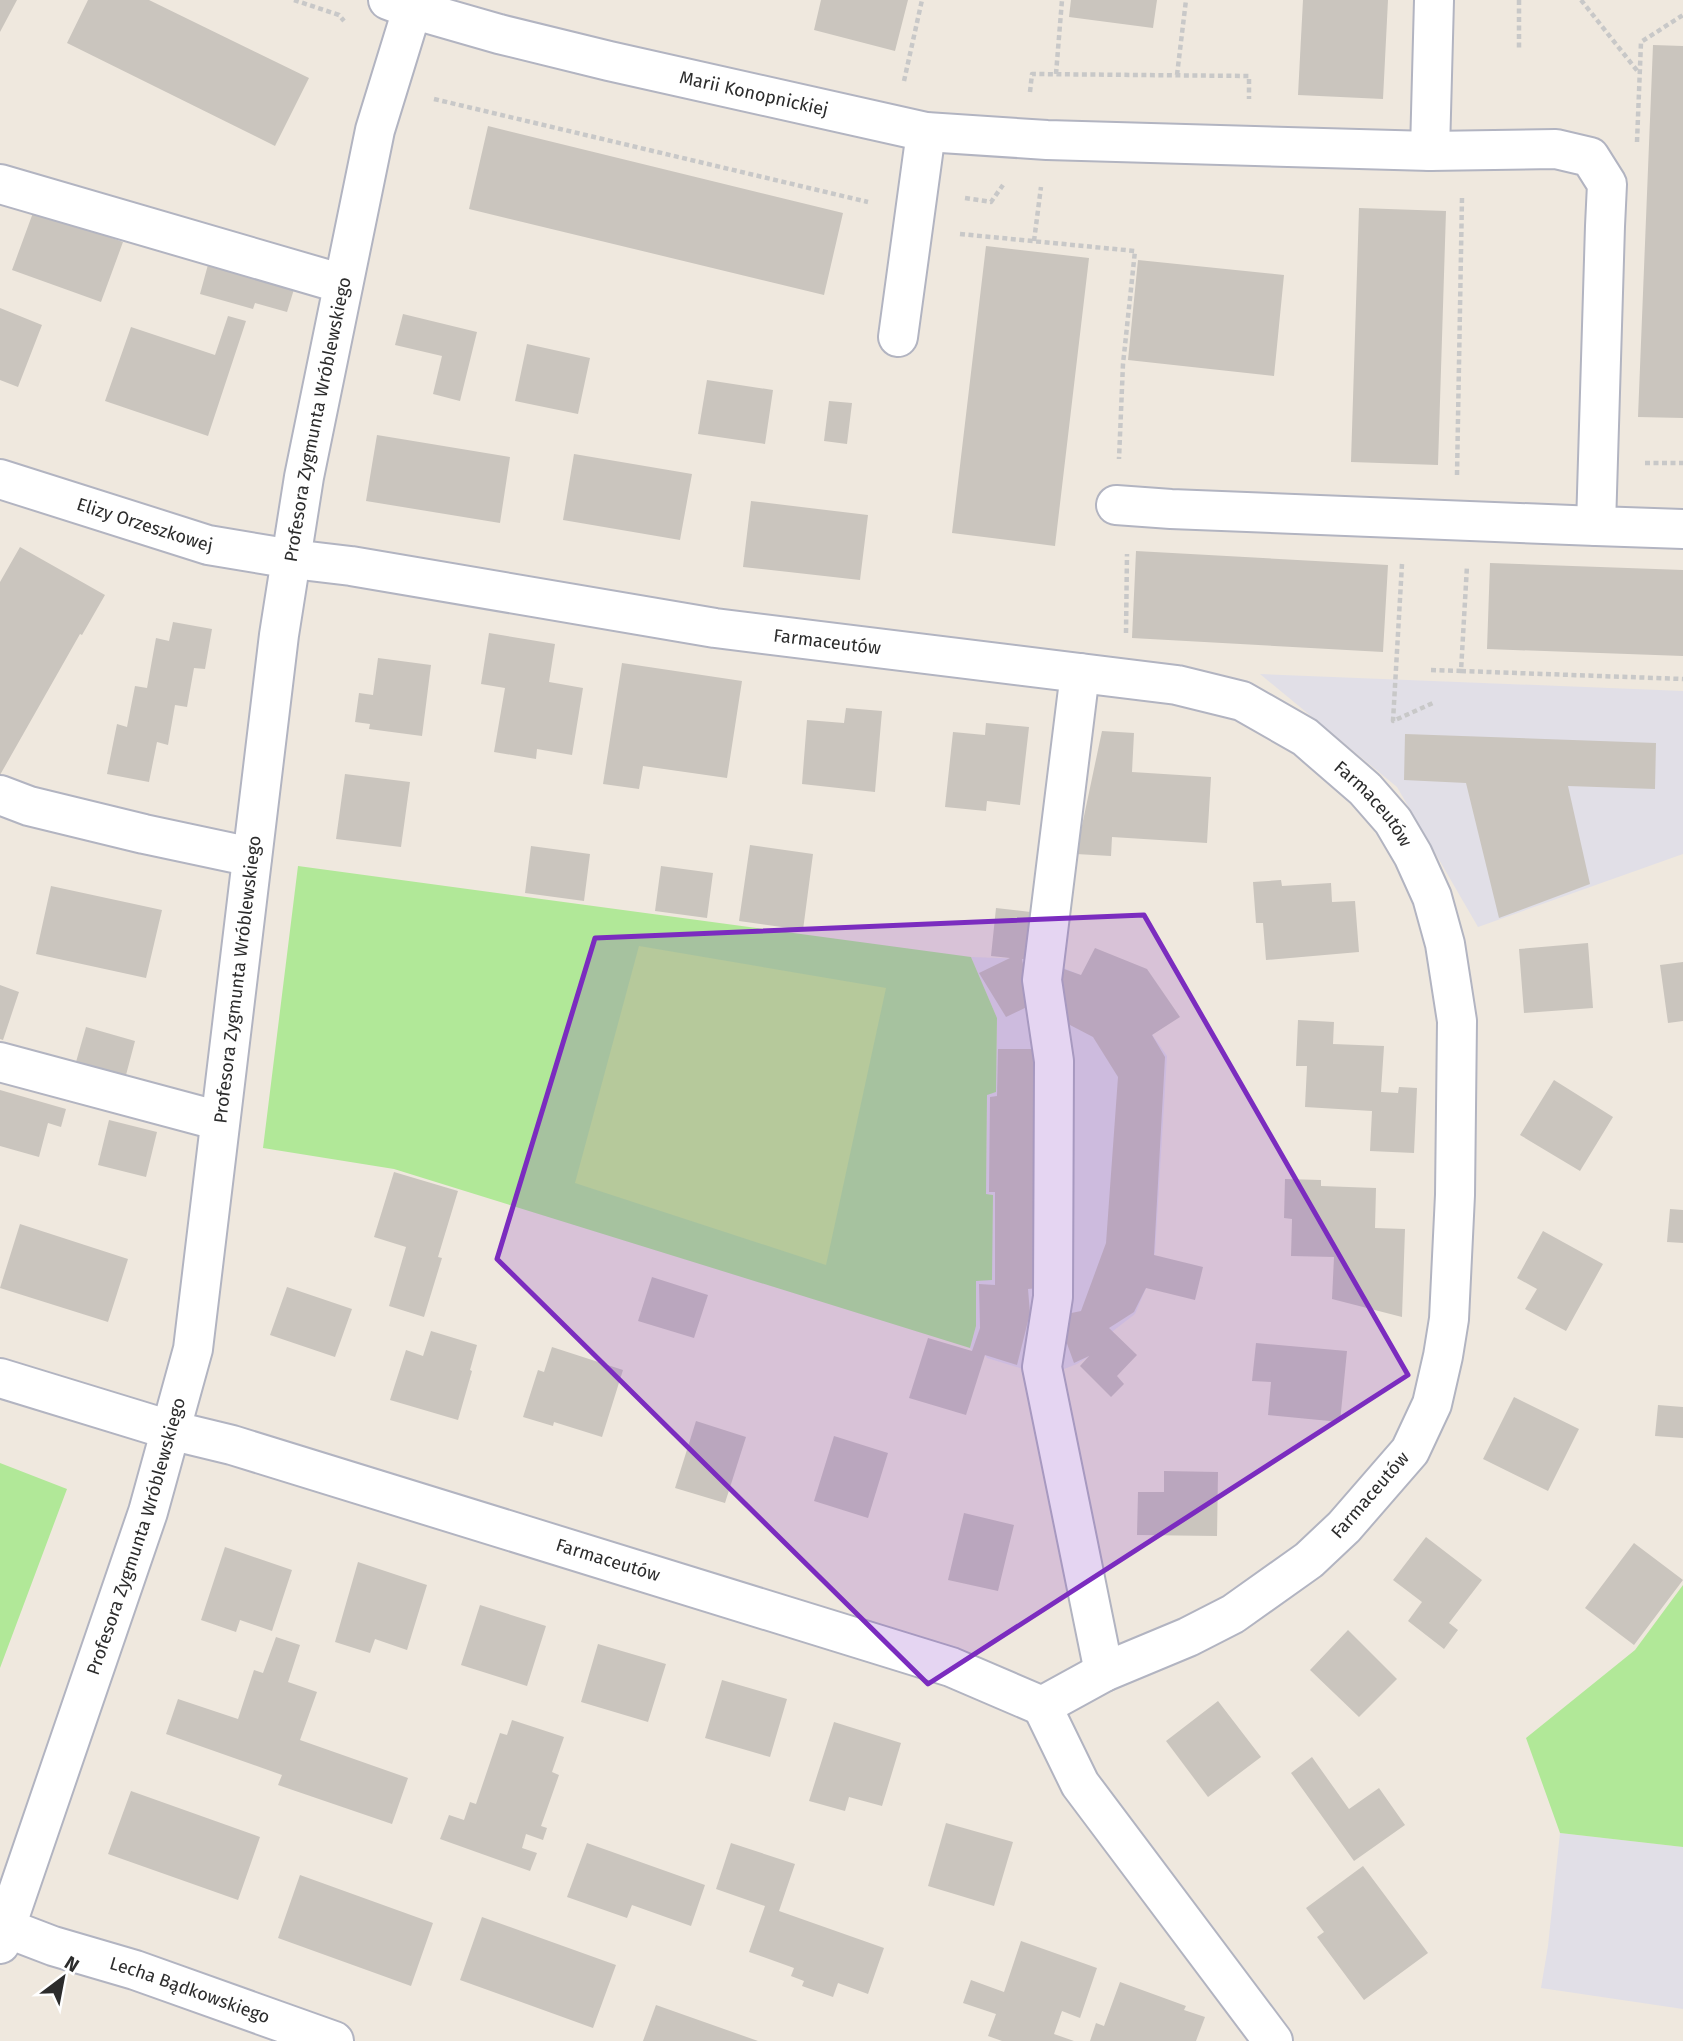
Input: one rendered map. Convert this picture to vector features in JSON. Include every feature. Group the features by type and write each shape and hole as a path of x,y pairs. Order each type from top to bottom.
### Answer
{"street":[{"path":"1430,151 1434,0"},
{"name":"Marii Konopnickiej","path":"405,3 499,34 926,132 1047,140 1430,151 1556,149 1590,157 1608,184 1596,526"},
{"name":"Profesora Zygmunta Wróblewskiego","path":"3,1936 148,1512 193,1349 279,635 304,477 374,130 405,3"},
{"path":"898,337 926,132"},
{"path":"0,184 343,285"},
{"name":"Elizy Orzeszkowej","path":"0,479 208,545 292,559"},
{"path":"1116,505 1683,529"},
{"name":"Farmaceutów","path":"0,1378 170,1430 232,1445 951,1667 1042,1706 1104,1672 1188,1637 1233,1614 1309,1560 1344,1527 1410,1451 1432,1404 1449,1319 1455,1195 1457,1021 1445,944 1432,897 1413,855 1393,821 1365,789 1305,737 1242,701 1177,685 715,628 351,566 292,559"},
{"path":"1080,673 1042,980 1054,1061 1053,1297 1042,1367 1104,1672"},
{"path":"0,795 29,806 252,857"},
{"path":"0,1062 220,1121"},
{"path":"1042,1706 1080,1784 1273,2041"},
{"name":"Lecha Bądkowskiego","path":"3,1936 53,1945 135,1970 334,2041"}],"path":[{"path":"294,0 339,16 351,30"},
{"path":"904,78 922,0"},
{"path":"1056,74 1062,0"},
{"path":"1177,75 1185,0"},
{"path":"1519,0 1519,49"},
{"path":"1581,0 1640,74"},
{"path":"1029,99 1032,74 1056,74 1249,76 1249,100"},
{"path":"433,99 915,219 951,233 1135,251"},
{"path":"1034,241 1042,175"},
{"path":"1457,521 1461,201 1464,189"},
{"path":"1401,553 1403,571 1393,720 1433,704"},
{"path":"1461,671 1467,559"},
{"path":"1431,670 1683,679"}],"highlighted area":[{"path":"1144,915 1408,1375 928,1684 497,1259 595,938"}],"shaded area":[{"path":"1260,674 1683,691 1683,854 1478,927 1397,787"},
{"path":"971,957 1022,959 1064,968 1095,982 1146,1026 1167,1056 1155,1252 1146,1288 1135,1314 1113,1331 1089,1356 1059,1371 1023,1369 987,1358 970,1348 976,1326 976,1280 991,1280 993,1195 986,1194 987,1094 996,1092 997,1018"},
{"path":"1560,1833 1683,1847 1683,2009 1541,1988"}],"green space":[{"path":"298,866 971,957 997,1018 996,1092 987,1095 986,1194 993,1195 992,1280 976,1281 976,1326 970,1348 394,1169 263,1148"},
{"path":"639,946 886,988 826,1265 575,1183"},
{"path":"0,1463 67,1489 0,1668"},
{"path":"1683,1585 1683,1847 1560,1833 1526,1738 1635,1650"}],"building":[{"path":"0,0 17,0 0,32"},
{"path":"88,0 149,0 309,78 275,146 67,43"},
{"path":"821,0 908,0 895,51 814,30"},
{"path":"1071,0 1157,0 1153,28 1069,17"},
{"path":"1303,0 1388,0 1383,99 1298,95"},
{"path":"1653,45 1683,46 1683,418 1638,417"},
{"path":"488,126 843,213 824,295 469,209"},
{"path":"1359,208 1446,211 1438,465 1351,462"},
{"path":"34,210 123,242 101,302 12,270"},
{"path":"986,246 1089,258 1055,546 952,533"},
{"path":"1138,260 1284,275 1274,376 1128,360"},
{"path":"209,261 295,286 287,312 255,303 253,309 200,294"},
{"path":"0,308 42,325 18,387 0,380"},
{"path":"403,314 477,332 460,401 433,394 442,356 395,345"},
{"path":"228,316 246,321 208,436 105,401 131,327 215,355"},
{"path":"527,344 590,358 578,414 515,401"},
{"path":"707,380 773,390 765,444 698,434"},
{"path":"829,401 852,403 847,444 824,441"},
{"path":"377,435 510,457 500,523 366,501"},
{"path":"574,454 692,474 680,540 563,520"},
{"path":"751,501 868,515 860,580 743,567"},
{"path":"20,547 105,595 0,775 0,582"},
{"path":"1136,551 1388,565 1383,652 1132,638"},
{"path":"1490,563 1683,570 1683,656 1487,649"},
{"path":"173,622 212,629 205,669 194,668 187,707 175,705 168,745 157,742 149,782 107,774 117,724 127,727 135,686 147,688 156,638 169,641"},
{"path":"489,633 555,644 549,682 583,688 572,755 537,749 536,759 494,752 505,688 481,684"},
{"path":"378,658 431,665 422,736 369,729 370,724 355,722 359,693 373,695"},
{"path":"622,663 742,681 727,778 643,766 639,789 603,784"},
{"path":"846,708 882,711 875,792 802,784 807,720 844,723"},
{"path":"986,723 1029,727 1020,805 987,801 986,811 945,807 953,732 985,735"},
{"path":"1102,731 1134,733 1132,772 1211,777 1207,843 1112,837 1111,856 1076,854"},
{"path":"1405,734 1656,743 1655,789 1568,786 1590,884 1499,918 1466,783 1404,780"},
{"path":"345,774 410,782 401,847 336,839"},
{"path":"750,845 813,854 803,930 739,921"},
{"path":"531,846 590,854 584,901 525,893"},
{"path":"661,866 713,873 707,918 655,911"},
{"path":"1281,880 1282,886 1331,883 1332,902 1355,901 1359,952 1266,960 1263,923 1256,923 1253,882"},
{"path":"51,886 162,910 146,978 36,954"},
{"path":"996,908 1039,913 1033,961 1022,959 1031,1005 1006,1017 979,973 1010,958 991,956"},
{"path":"1588,943 1593,1008 1524,1013 1519,949"},
{"path":"1095,948 1147,969 1180,1017 1152,1035 1165,1057 1154,1255 1203,1267 1195,1300 1146,1288 1134,1312 1109,1328 1137,1355 1117,1376 1124,1384 1111,1397 1080,1366 1089,1356 1074,1363 1057,1316 1081,1311 1106,1243 1118,1077 1093,1037 1051,1013 1064,969 1081,975"},
{"path":"1683,962 1683,1021 1668,1023 1660,965"},
{"path":"0,985 19,992 3,1040 0,1039"},
{"path":"1298,1020 1334,1022 1333,1044 1384,1046 1381,1092 1398,1093 1399,1087 1417,1088 1414,1153 1370,1151 1372,1111 1305,1107 1307,1066 1296,1066"},
{"path":"86,1027 135,1041 126,1075 76,1062"},
{"path":"998,1049 1040,1049 1038,1288 1028,1289 1030,1313 1017,1365 985,1355 966,1415 909,1398 928,1338 972,1351 980,1328 979,1284 995,1285 995,1192 989,1192 990,1097 997,1096"},
{"path":"1554,1080 1613,1117 1580,1171 1520,1135"},
{"path":"0,1090 66,1109 61,1127 48,1123 39,1157 0,1146"},
{"path":"109,1120 157,1132 146,1177 98,1165"},
{"path":"394,1172 458,1191 438,1257 442,1258 424,1317 389,1306 406,1247 374,1237"},
{"path":"1285,1179 1321,1180 1321,1186 1376,1188 1375,1228 1405,1229 1402,1317 1332,1299 1334,1257 1291,1256 1292,1219 1284,1218"},
{"path":"1670,1209 1683,1210 1683,1243 1667,1242"},
{"path":"20,1224 128,1259 108,1322 0,1288"},
{"path":"1543,1231 1603,1264 1566,1331 1525,1309 1537,1289 1517,1278"},
{"path":"652,1277 708,1295 694,1338 638,1321"},
{"path":"287,1287 352,1309 335,1357 270,1335"},
{"path":"431,1331 477,1345 458,1420 390,1400 406,1350 423,1356"},
{"path":"1256,1343 1347,1351 1340,1422 1268,1415 1271,1382 1252,1381"},
{"path":"552,1347 623,1370 602,1437 554,1422 553,1426 523,1417 538,1370 544,1372"},
{"path":"1514,1397 1579,1429 1548,1491 1483,1459"},
{"path":"1658,1405 1683,1407 1683,1438 1655,1436"},
{"path":"696,1421 746,1437 725,1503 675,1488"},
{"path":"834,1436 888,1453 868,1518 814,1501"},
{"path":"1164,1471 1218,1472 1217,1536 1137,1535 1138,1492 1164,1492"},
{"path":"964,1513 1014,1525 998,1591 948,1580"},
{"path":"1426,1537 1482,1580 1449,1623 1458,1630 1444,1649 1408,1621 1422,1602 1393,1580"},
{"path":"1634,1543 1683,1580 1634,1645 1585,1608"},
{"path":"225,1547 292,1570 272,1631 240,1620 236,1632 201,1620"},
{"path":"358,1562 427,1585 407,1650 375,1639 370,1653 335,1642"},
{"path":"480,1605 546,1626 527,1686 461,1665"},
{"path":"1348,1630 1397,1679 1359,1717 1310,1670"},
{"path":"276,1637 300,1645 288,1682 317,1692 300,1740 408,1778 392,1824 278,1785 282,1775 166,1734 178,1699 238,1719 254,1670 263,1673"},
{"path":"598,1644 666,1664 648,1722 581,1702"},
{"path":"722,1680 787,1699 770,1757 705,1738"},
{"path":"1218,1701 1261,1757 1208,1797 1166,1741"},
{"path":"512,1720 564,1737 552,1772 559,1775 541,1826 547,1828 543,1840 526,1834 522,1848 537,1853 530,1871 440,1839 449,1815 464,1820 470,1802 476,1804 500,1733 507,1735"},
{"path":"834,1722 901,1743 882,1806 849,1797 845,1811 809,1801"},
{"path":"1312,1757 1349,1809 1379,1788 1405,1825 1354,1861 1291,1773"},
{"path":"131,1791 260,1837 238,1900 108,1854"},
{"path":"946,1823 1013,1842 994,1906 928,1886"},
{"path":"587,1843 705,1885 691,1926 632,1905 627,1918 567,1897"},
{"path":"731,1843 795,1864 779,1911 884,1948 868,1994 838,1983 833,1997 802,1986 804,1981 791,1976 794,1968 749,1952 765,1906 716,1889"},
{"path":"1363,1866 1428,1953 1364,2000 1317,1937 1324,1932 1306,1908"},
{"path":"300,1875 433,1923 411,1986 278,1938"},
{"path":"482,1917 616,1965 593,2028 460,1980"},
{"path":"1021,1941 1097,1968 1080,2018 1062,2011 1054,2034 1074,2041 1002,2041 988,2036 996,2014 963,2003 971,1980 1004,1992"},
{"path":"1120,1982 1186,2006 1184,2010 1205,2017 1196,2041 1090,2041 1096,2023 1104,2026"},
{"path":"656,2005 758,2041 643,2041"}]}
